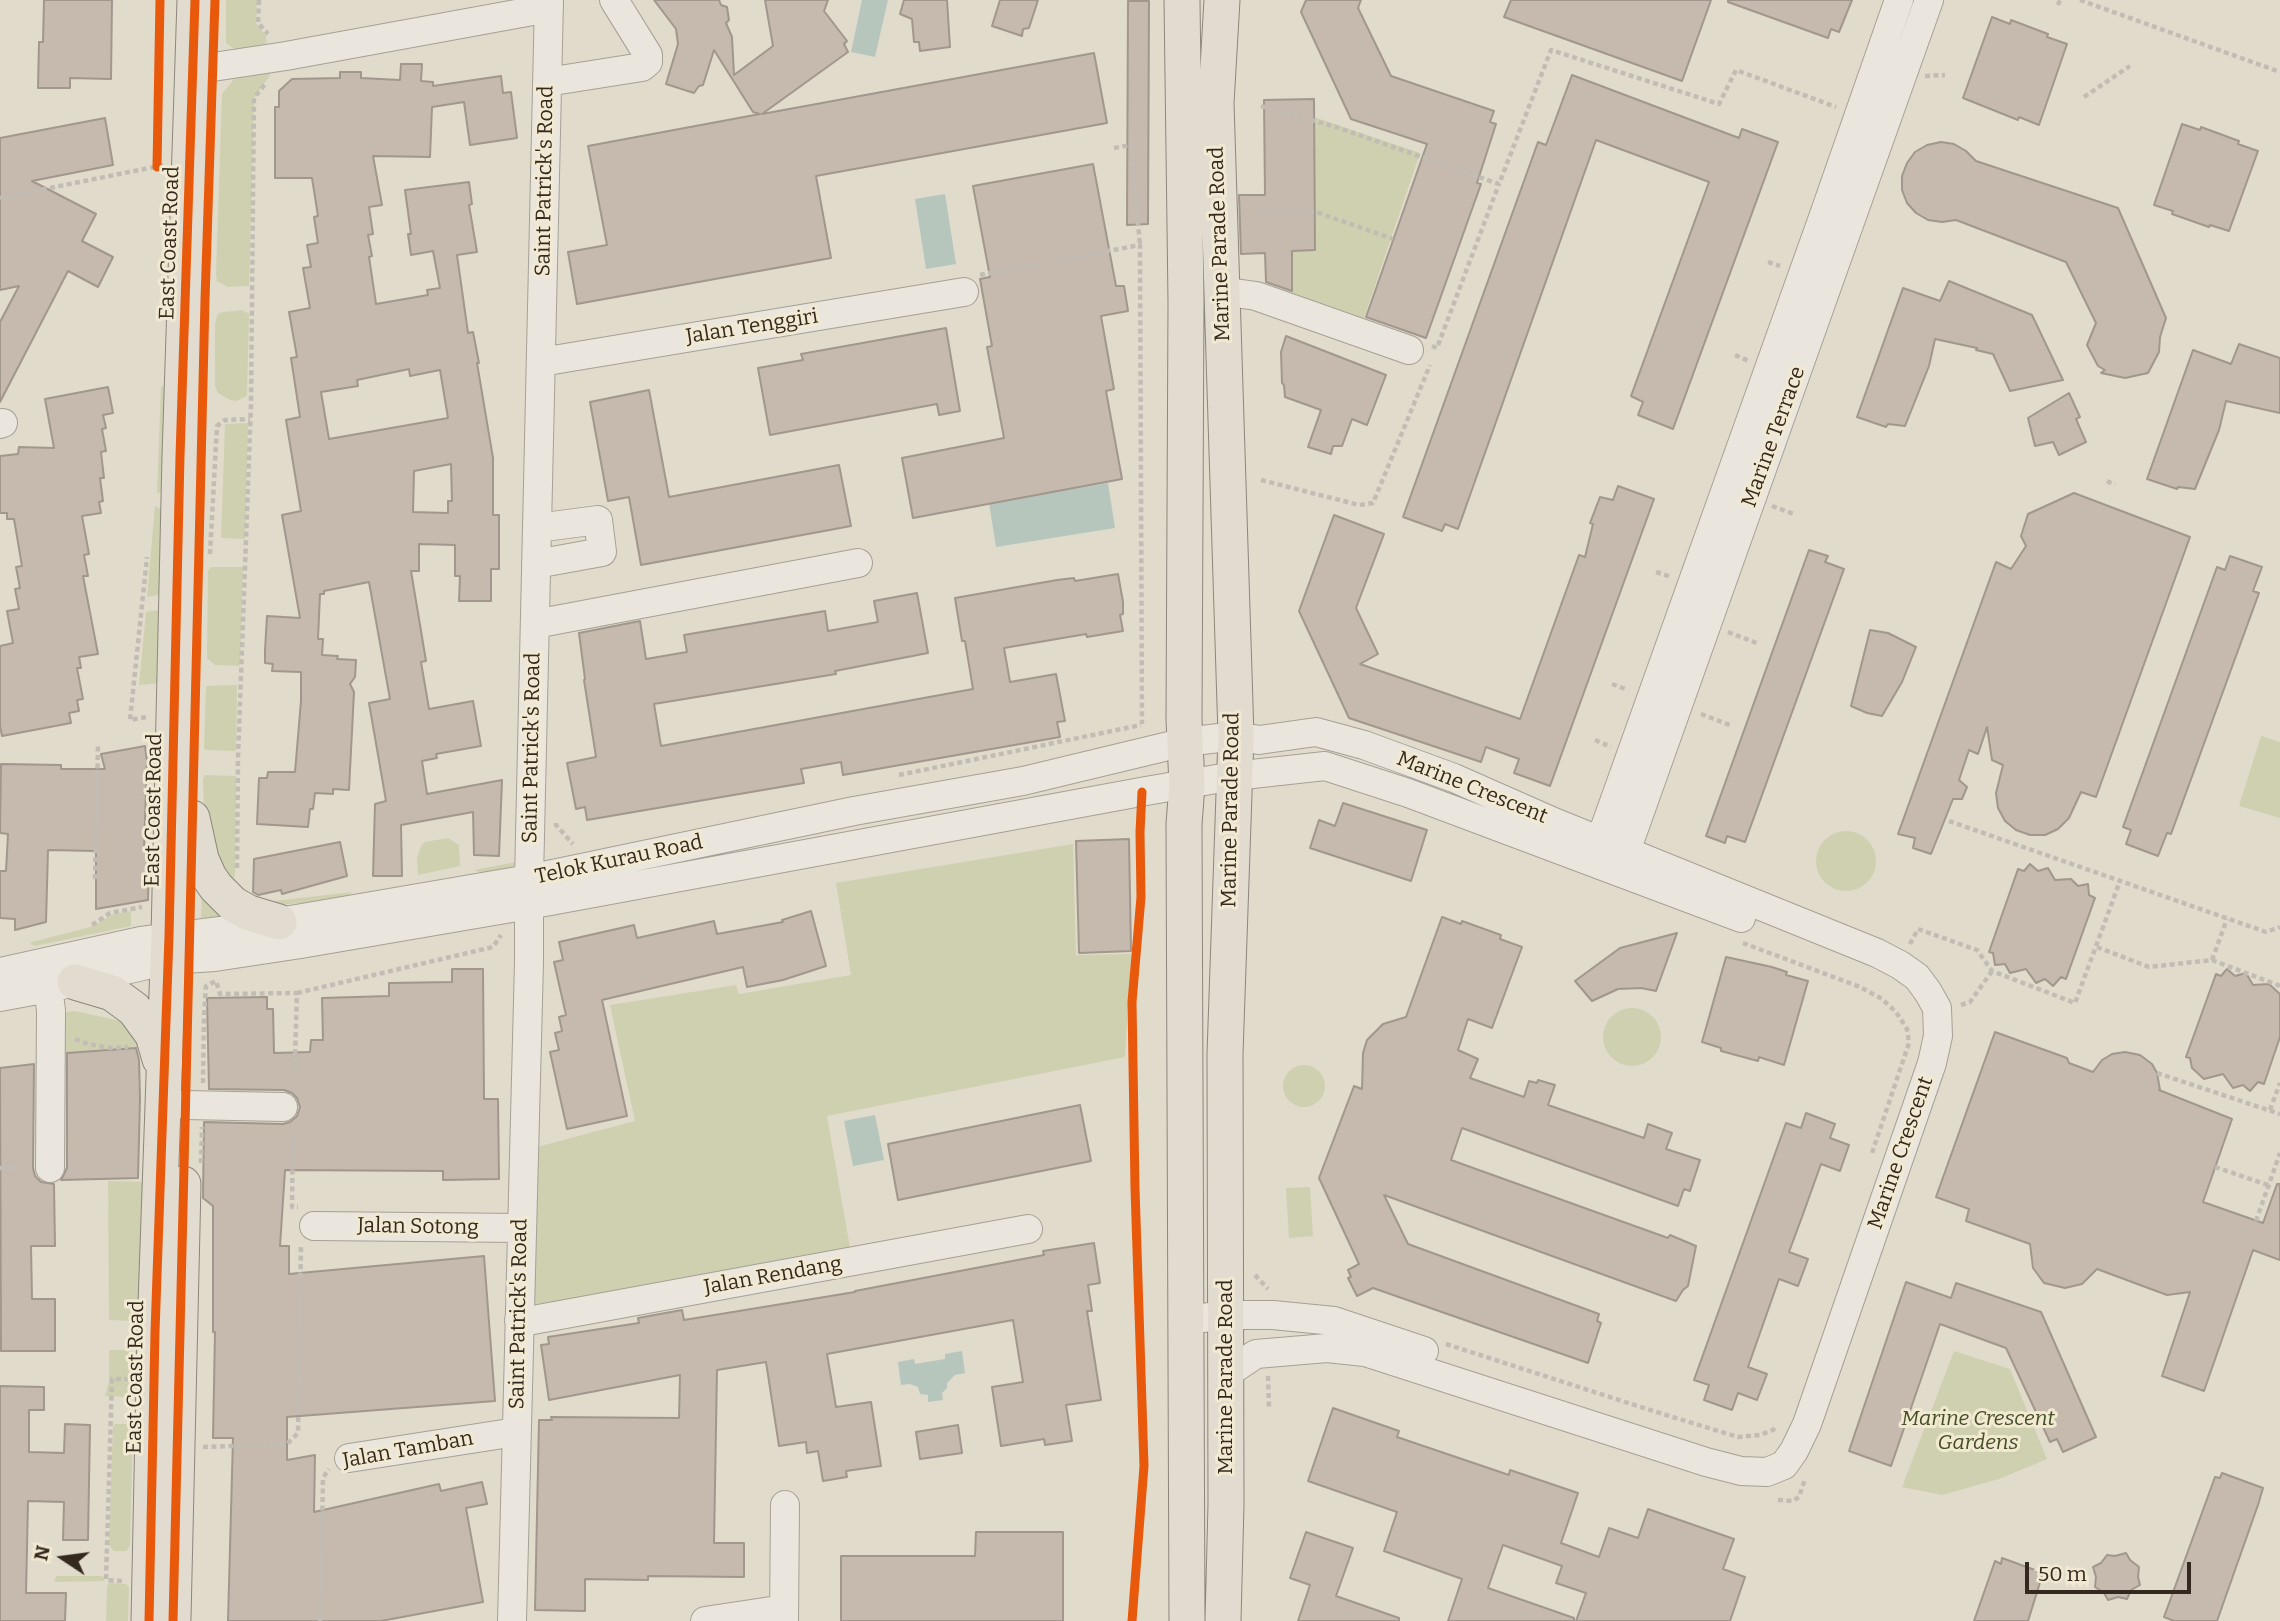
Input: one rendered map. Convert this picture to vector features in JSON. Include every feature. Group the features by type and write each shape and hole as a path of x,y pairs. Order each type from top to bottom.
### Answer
{"main road":[{"name":"East Coast Road","path":"149,1621 163,1073 185,961 192,818 203,69 195,0"},
{"name":"East Coast Road","path":"173,1621 194,1106 185,961 180,456 203,69 215,0"},
{"name":"Marine Parade Road","path":"1182,0 1186,302 1187,785 1184,824 1187,1621"},
{"name":"Marine Parade Road","path":"1222,0 1216,103 1236,736 1225,1055 1226,1374 1223,1621"},
{"path":"192,818 201,859 216,887 233,904 249,913 279,922"},
{"path":"62,985 112,993 134,1009 153,1035 163,1073"}],"street":[{"path":"547,82 642,66 648,62 648,55 614,0"},
{"name":"Marine Terrace","path":"1609,857 1899,0"},
{"name":"Marine Terrace","path":"1609,857 1929,0"},
{"path":"203,69 275,58 549,4"},
{"name":"Saint Patrick's Road","path":"512,1621 549,4"},
{"path":"1221,291 1256,296 1422,352"},
{"name":"Jalan Tenggiri","path":"541,362 964,292"},
{"path":"536,564 602,552 598,520 537,528"},
{"path":"535,624 858,563"},
{"name":"Marine Crescent","path":"1187,1320 1226,1315 1273,1315 1334,1321 1646,1429 1743,1457 1765,1457 1773,1454 1793,1419 1918,1058 1923,1035 1922,1012 1907,988 1892,978 1609,857 1454,779 1364,745 1316,732 1259,740 1236,736"},
{"name":"Telok Kurau Road","path":"0,997 185,961 268,949 530,880 854,811 1023,781 1185,741 1236,736"},
{"name":"Marine Crescent","path":"1226,1374 1256,1354 1327,1348 1365,1352 1642,1443 1741,1471 1767,1472 1784,1465 1794,1451 1811,1412 1932,1062 1938,1036 1937,1008 1928,992 1917,977 1888,959 1609,857 1325,766 1234,776"},
{"name":"Telok Kurau Road","path":"0,972 44,961 185,961 279,922 530,880 1234,776"},
{"path":"44,961 62,985 50,1023 50,1168"},
{"path":"194,1106 290,1107"},
{"name":"Jalan Sotong","path":"305,1228 522,1228"},
{"name":"Jalan Rendang","path":"519,1320 533,1320 1028,1229"},
{"name":"Jalan Tamban","path":"349,1458 516,1432"},
{"path":"705,1621 784,1615 785,1505"}],"path":[{"path":"237,872 238,758 250,419 254,98 275,72 274,43 258,23 259,0"},
{"path":"2080,0 2280,72"},
{"path":"1261,480 1359,505 1373,503 1422,352 1437,348 1551,50 1719,104 1736,70 1846,111"},
{"path":"2084,97 2130,66"},
{"path":"1921,76 1945,75"},
{"path":"1261,106 1336,127 1499,184"},
{"path":"898,776 1144,726 1140,245 1131,145 1114,148"},
{"path":"157,153 157,167"},
{"path":"0,198 170,164"},
{"path":"1258,211 1316,212 1393,239"},
{"path":"964,292 959,278 1140,245"},
{"path":"210,554 217,426 225,420 250,419"},
{"path":"2107,481 2115,485"},
{"path":"1771,506 1794,514"},
{"path":"148,551 130,720 156,715"},
{"path":"1724,630 1759,644"},
{"path":"1693,711 1730,725"},
{"path":"95,879 98,744"},
{"path":"1949,821 2266,932 2280,927"},
{"path":"530,880 551,859 573,844 586,841"},
{"path":"1906,950 1917,929 1977,950 1992,971 2076,1003 2120,881"},
{"path":"81,928 95,924 110,913 147,907"},
{"path":"2212,960 2227,919"},
{"path":"1733,939 1860,987 1882,999 1902,1021 1907,1029 1909,1043 1871,1157"},
{"path":"2097,947 2149,967 2212,960 2280,986"},
{"path":"185,961 204,1015 194,1106"},
{"path":"178,1448 287,1444 298,1433 305,1228 301,1207 292,1208 290,1107 297,993 220,994 216,981 185,961"},
{"path":"1970,1002 1992,971"},
{"path":"50,1023 88,1044 110,1048 133,1047"},
{"path":"2157,1073 2280,1114"},
{"path":"2270,1110 2280,1083"},
{"path":"2256,1221 2280,1153"},
{"path":"2216,1167 2269,1185"},
{"path":"1441,1342 1738,1437 1760,1436 1773,1430 1780,1422"},
{"path":"1268,1353 1269,1407"},
{"path":"132,1582 106,1580 112,1379 133,1379"},
{"path":"1778,1500 1793,1501 1799,1497 1808,1472"}],"green space":[{"path":"226,0 257,0 256,23 266,36 267,47 236,50 226,43"},
{"path":"270,68 270,75 254,98 249,286 228,287 217,281 216,274 222,94 241,74"},
{"path":"1314,117 1420,153 1364,318 1292,293 1292,250"},
{"path":"243,310 249,314 247,396 236,401 218,393 215,386 215,323 218,314"},
{"path":"161,386 168,386 168,491 157,493"},
{"path":"248,423 245,539 221,538 225,424"},
{"path":"155,506 165,511 163,594 147,597"},
{"path":"211,567 243,567 240,666 215,665 207,658 208,571"},
{"path":"146,612 163,612 159,683 139,685"},
{"path":"237,685 236,751 206,750 206,686"},
{"path":"2261,736 2280,742 2280,818 2239,806"},
{"path":"205,775 236,776 235,876 227,888 204,815"},
{"path":"1846,831 1863,836 1871,844 1876,861 1871,878 1863,886 1846,891 1829,886 1821,878 1816,861 1821,844 1829,836"},
{"path":"448,838 459,845 460,866 418,875 417,858 421,846 425,842"},
{"path":"1073,844 1076,955 1131,954 1125,1057 827,1116 852,1259 525,1316 522,1151 635,1121 610,1005 736,985 739,994 851,975 836,883"},
{"path":"516,862 513,868 482,873 474,870"},
{"path":"202,882 239,915 201,921"},
{"path":"352,892 347,897 317,902 274,905 265,902"},
{"path":"131,911 131,926 35,946 30,944 94,926 111,915"},
{"path":"1626,1008 1638,1008 1648,1012 1657,1021 1661,1043 1653,1058 1638,1066 1626,1066 1616,1062 1607,1053 1603,1043 1603,1031 1607,1021 1616,1012"},
{"path":"75,1011 121,1021 134,1036 139,1048 61,1054 59,1013"},
{"path":"1304,1065 1319,1071 1325,1086 1319,1101 1304,1107 1289,1101 1283,1086 1289,1071"},
{"path":"108,1181 151,1182 141,1316 131,1321 109,1320"},
{"path":"1310,1187 1313,1236 1289,1238 1286,1188"},
{"path":"109,1350 137,1352 141,1393 130,1397 105,1396 109,1381"},
{"name":"Marine Crescent Gardens","path":"1954,1351 2010,1369 2047,1459 1999,1479 1942,1495 1902,1487"},
{"path":"115,1424 128,1424 133,1427 130,1546 126,1551 114,1551 109,1545"},
{"path":"56,1576 102,1576 104,1581 56,1582"},
{"path":"109,1583 126,1584 129,1587 128,1621 106,1621"}],"shaded area":[{"path":"862,0 888,0 875,57 851,52"},
{"path":"945,194 956,264 926,269 915,199"},
{"path":"1108,483 1115,528 996,547 989,503"},
{"path":"875,1115 884,1160 853,1166 844,1121"},
{"path":"962,1351 965,1373 955,1375 947,1383 947,1388 942,1393 943,1400 928,1402 928,1395 920,1394 918,1387 901,1385 898,1362 914,1359 915,1364 945,1359 945,1354"}],"building":[{"path":"44,0 112,0 111,79 70,78 70,88 38,88 39,42 43,42"},
{"path":"654,0 719,0 721,5 727,7 729,20 726,23 732,37 734,75 773,46 765,0 828,0 824,11 847,41 844,44 848,52 762,114 1094,53 1107,123 816,176 831,258 577,304 568,252 607,245 588,146 760,114 753,112 714,50 703,85 694,93 666,84 678,44 676,29"},
{"path":"904,0 947,0 950,47 920,51 919,42 914,42 912,19 900,14"},
{"path":"1000,0 1038,0 1029,28 1023,29 1022,36 992,26"},
{"path":"1306,0 1361,0 1358,8 1391,76 1494,111 1490,122 1496,124 1477,183 1481,184 1426,338 1366,317 1427,144 1351,119 1301,12"},
{"path":"1511,0 1711,0 1682,81 1504,17"},
{"path":"1728,0 1852,0 1839,32 1831,29 1828,38"},
{"path":"1128,1 1149,1 1148,224 1127,225"},
{"path":"1992,17 2010,24 2011,20 2067,44 2039,125 2019,117 2018,120 1963,98"},
{"path":"401,64 422,64 421,81 433,82 433,86 501,76 503,93 511,92 517,138 470,145 464,102 432,107 430,157 373,156 382,205 369,207 373,234 368,235 376,304 428,295 427,290 440,288 433,251 411,255 405,190 469,182 472,204 469,205 477,252 457,255 468,333 473,332 479,363 493,458 493,515 499,515 499,569 491,569 491,601 459,601 460,576 455,576 455,545 419,544 419,571 411,571 426,661 421,662 429,709 473,701 481,746 436,754 437,758 422,761 427,794 502,780 499,856 474,855 473,812 401,825 402,876 373,876 375,804 386,801 369,703 390,699 369,582 320,594 318,639 323,639 322,655 356,660 355,677 350,684 354,692 349,790 333,789 333,794 315,793 308,827 257,824 259,778 267,778 268,772 295,772 301,672 272,671 273,664 265,663 265,650 267,616 300,618 282,515 301,511 286,420 300,417 291,358 297,357 289,312 310,308 303,268 311,267 307,245 318,243 314,217 318,216 312,178 275,178 275,107 279,107 279,91 292,79 340,78 340,72 361,72 361,78 400,80","holes":["409,369 410,376 440,370 448,418 329,439 321,392 358,386 357,380","451,464 452,501 448,501 448,513 413,512 414,471"]},
{"path":"1572,75 1739,138 1742,129 1778,142 1673,429 1638,415 1643,402 1631,396 1709,182 1596,140 1458,529 1445,524 1442,531 1403,517 1538,142 1546,145"},
{"path":"1314,99 1315,250 1292,251 1292,291 1266,282 1265,253 1241,254 1239,195 1265,195 1264,100"},
{"path":"105,118 113,165 32,181 96,214 82,241 113,257 98,287 68,271 0,402 0,322 19,286 0,290 0,138"},
{"path":"2182,124 2200,130 2201,127 2258,151 2229,231 2210,225 2209,227 2154,205"},
{"path":"1941,142 1954,144 1976,161 2118,208 2166,318 2159,352 2148,373 2125,378 2101,373 2105,370 2098,366 2087,345 2096,323 2066,262 1956,220 1928,220 1916,213 1907,203 1902,190 1902,176 1907,163 1915,152 1927,145"},
{"path":"1093,164 1116,286 1124,286 1128,311 1101,316 1114,389 1106,391 1122,479 913,518 902,458 1004,438 987,347 992,346 980,279 990,277 973,186"},
{"path":"1949,281 2032,315 2063,380 2010,391 1993,354 1935,339 1929,366 1905,426 1888,424 1886,427 1857,417 1903,288 1940,301"},
{"path":"946,328 960,411 939,415 937,404 770,435 758,368 803,360 801,354"},
{"path":"1286,336 1386,375 1367,425 1352,419 1342,446 1333,446 1331,454 1308,447 1321,410 1285,397 1281,352"},
{"path":"2239,344 2280,358 2280,413 2226,401 2219,430 2195,489 2177,489 2147,479 2193,350 2231,364"},
{"path":"108,387 113,413 103,415 106,428 102,429 106,451 101,452 104,478 100,478 103,501 99,502 101,513 82,516 89,554 84,555 88,576 83,576 98,654 79,657 81,668 77,668 83,699 77,700 79,711 69,713 71,723 2,736 0,646 13,643 7,611 19,609 15,589 20,588 16,567 22,566 14,519 7,519 7,513 0,513 0,456 18,454 19,447 54,448 45,399"},
{"path":"649,390 669,497 839,465 851,526 641,565 629,497 608,501 590,402"},
{"path":"2069,393 2080,417 2076,419 2086,442 2059,455 2053,442 2035,446 2028,418"},
{"path":"1618,486 1654,499 1550,786 1514,773 1519,759 1486,747 1481,762 1349,718 1299,611 1334,515 1384,534 1356,608 1378,654 1360,664 1520,719 1579,555 1585,557 1593,524 1590,523 1600,497 1613,500"},
{"path":"2074,493 2190,537 2096,797 2081,792 2069,818 2058,829 2045,835 2030,835 2016,830 2005,821 1998,808 1996,793 2003,765 1992,760 1987,727 1978,754 1969,750 1959,780 1967,787 1962,799 1953,799 1931,854 1913,848 1915,838 1898,834 1996,562 2011,569 2026,546 2021,536 2028,514"},
{"path":"1809,550 1828,556 1825,562 1844,569 1745,842 1727,836 1725,843 1706,836"},
{"path":"2230,556 2262,567 2253,591 2259,593 2171,834 2167,833 2158,856 2126,844 2131,830 2123,827 2217,567 2225,570"},
{"path":"1118,574 1123,602 1123,614 1120,615 1123,631 1087,637 1086,634 1004,648 1010,682 1056,674 1065,721 1057,722 1060,737 843,775 841,762 801,769 804,783 587,820 585,807 576,809 567,763 596,757 579,633 640,621 646,659 687,652 684,635 825,611 828,631 878,622 874,601 917,593 928,653 835,671 836,674 654,704 661,746 973,689 955,598 1057,580 1074,578 1075,581"},
{"path":"1870,630 1888,633 1916,647 1902,682 1882,716 1851,706"},
{"path":"145,746 147,760 144,850 149,850 148,900 96,909 96,851 48,850 46,922 15,930 15,919 0,918 0,871 6,871 8,834 0,833 1,764 61,765 61,769 105,769 101,754"},
{"path":"1343,803 1427,830 1411,881 1310,848 1319,820 1335,826"},
{"path":"1129,839 1131,951 1079,953 1076,841"},
{"path":"340,842 347,876 282,894 281,890 258,895 253,892 254,859"},
{"path":"2030,864 2038,871 2048,868 2055,880 2071,879 2078,886 2088,884 2089,895 2095,898 2066,979 2061,977 2053,986 2045,979 2036,983 2026,969 2010,973 2005,964 1995,965 1993,953 1989,952 2018,869 2024,871"},
{"path":"811,911 826,966 783,980 747,987 743,967 602,1000 627,1116 567,1129 550,1052 559,1050 555,1033 562,1031 559,1017 566,1015 554,962 563,960 559,942 634,925 637,938 714,921 717,934 783,922 782,920"},
{"path":"1442,917 1501,935 1500,939 1522,947 1492,1028 1468,1019 1458,1050 1478,1059 1470,1078 1524,1097 1529,1081 1537,1083 1538,1080 1555,1085 1548,1105 1644,1138 1648,1124 1672,1133 1666,1149 1700,1160 1690,1191 1684,1189 1678,1206 1462,1128 1451,1160 1696,1246 1688,1286 1676,1301 1384,1195 1408,1244 1599,1314 1597,1321 1601,1323 1588,1363 1373,1288 1357,1296 1348,1278 1351,1277 1348,1270 1359,1264 1319,1178 1354,1086 1362,1089 1363,1053 1367,1040 1383,1024 1406,1017"},
{"path":"1677,933 1656,991 1641,988 1618,989 1592,1001 1575,981 1620,948"},
{"path":"1726,957 1772,967 1787,972 1786,975 1808,981 1784,1065 1759,1057 1758,1061 1721,1051 1721,1048 1702,1042"},
{"path":"452,969 483,969 484,1099 498,1099 499,1179 443,1180 443,1171 285,1170 280,1246 289,1246 289,1274 484,1256 495,1401 287,1417 287,1460 315,1455 314,1512 439,1484 441,1491 482,1482 487,1504 466,1508 483,1602 381,1621 228,1621 233,1438 213,1438 213,1206 203,1198 204,1122 283,1124 297,1116 300,1107 297,1098 284,1090 209,1089 207,998 267,997 267,1009 273,1009 274,1053 310,1052 311,1040 323,1040 322,998 389,996 389,983 452,982"},
{"path":"2227,969 2235,976 2246,973 2253,985 2269,984 2280,994 2280,1037 2264,1084 2258,1082 2250,1091 2243,1085 2233,1088 2223,1074 2204,1079 2192,1068 2190,1058 2186,1057 2216,974 2221,976"},
{"path":"1995,1032 2067,1058 2069,1063 2093,1072 2102,1060 2112,1054 2125,1052 2140,1055 2152,1064 2157,1073 2159,1090 2232,1119 2203,1202 2263,1223 2277,1184 2280,1184 2280,1260 2253,1250 2204,1391 2162,1376 2190,1292 2167,1295 2097,1269 2082,1284 2065,1288 2044,1283 2033,1268 2030,1244 1966,1221 1969,1209 1936,1197"},
{"path":"136,1048 140,1098 138,1178 61,1180 67,1168 67,1053"},
{"path":"34,1064 33,1168 35,1176 41,1182 54,1184 55,1246 31,1246 32,1299 55,1299 55,1351 1,1351 0,1068"},
{"path":"1080,1105 1091,1161 898,1200 888,1144"},
{"path":"1806,1113 1835,1124 1830,1138 1849,1145 1840,1171 1821,1164 1789,1252 1808,1259 1798,1286 1779,1279 1748,1367 1767,1374 1757,1400 1738,1393 1732,1410 1704,1400 1709,1385 1694,1380 1786,1123 1801,1128"},
{"path":"1094,1243 1100,1283 1088,1285 1092,1311 1087,1311 1101,1400 1066,1405 1072,1441 1045,1445 1044,1439 1001,1446 992,1387 1023,1382 1013,1320 827,1354 836,1407 871,1402 881,1466 846,1471 847,1477 823,1481 818,1451 807,1453 806,1442 779,1446 766,1362 717,1370 714,1543 744,1543 744,1577 648,1576 648,1580 585,1579 585,1611 535,1610 539,1420 552,1420 551,1417 679,1418 680,1375 549,1400 541,1345 549,1344 548,1337 639,1323 638,1318 682,1310 684,1320 855,1292 1044,1255 1043,1251"},
{"path":"1906,1282 1951,1298 1956,1283 2041,1312 2096,1437 2063,1452 2057,1439 2050,1442 2006,1348 1940,1324 1891,1466 1849,1451"},
{"path":"0,1386 44,1387 44,1410 29,1410 29,1452 64,1453 65,1424 90,1425 88,1540 63,1540 64,1502 28,1501 26,1593 66,1593 65,1621 0,1621"},
{"path":"1333,1408 1399,1431 1397,1437 1509,1475 1510,1470 1578,1493 1561,1543 1599,1557 1609,1528 1638,1538 1648,1509 1734,1539 1723,1569 1745,1577 1730,1621 1576,1621 1586,1593 1556,1583 1562,1566 1503,1545 1488,1588 1574,1618 1574,1621 1448,1621 1462,1579 1384,1551 1397,1512 1308,1481"},
{"path":"958,1425 962,1453 920,1459 916,1432"},
{"path":"2222,1473 2263,1488 2258,1505 2217,1621 2174,1621 2164,1617 2215,1477 2220,1478"},
{"path":"976,1532 1063,1532 1063,1621 841,1621 841,1556 975,1556"},
{"path":"1306,1532 1353,1548 1336,1596 1399,1618 1399,1621 1298,1621 1310,1585 1290,1578"},
{"path":"2126,1553 2139,1567 2140,1585 2131,1590 2127,1599 2118,1597 2108,1600 2104,1593 2095,1587 2093,1567 2101,1563 2107,1555"},
{"path":"2002,1558 2043,1573 2028,1621 1974,1621 1995,1561 2001,1564"}],"cycle path":[{"path":"157,167 160,0"},
{"path":"149,1621 155,1332 169,936 180,456 195,0"},
{"path":"173,1621 205,300 215,0"},
{"path":"1132,1621 1144,1466 1132,1002 1141,897 1142,792"}]}
